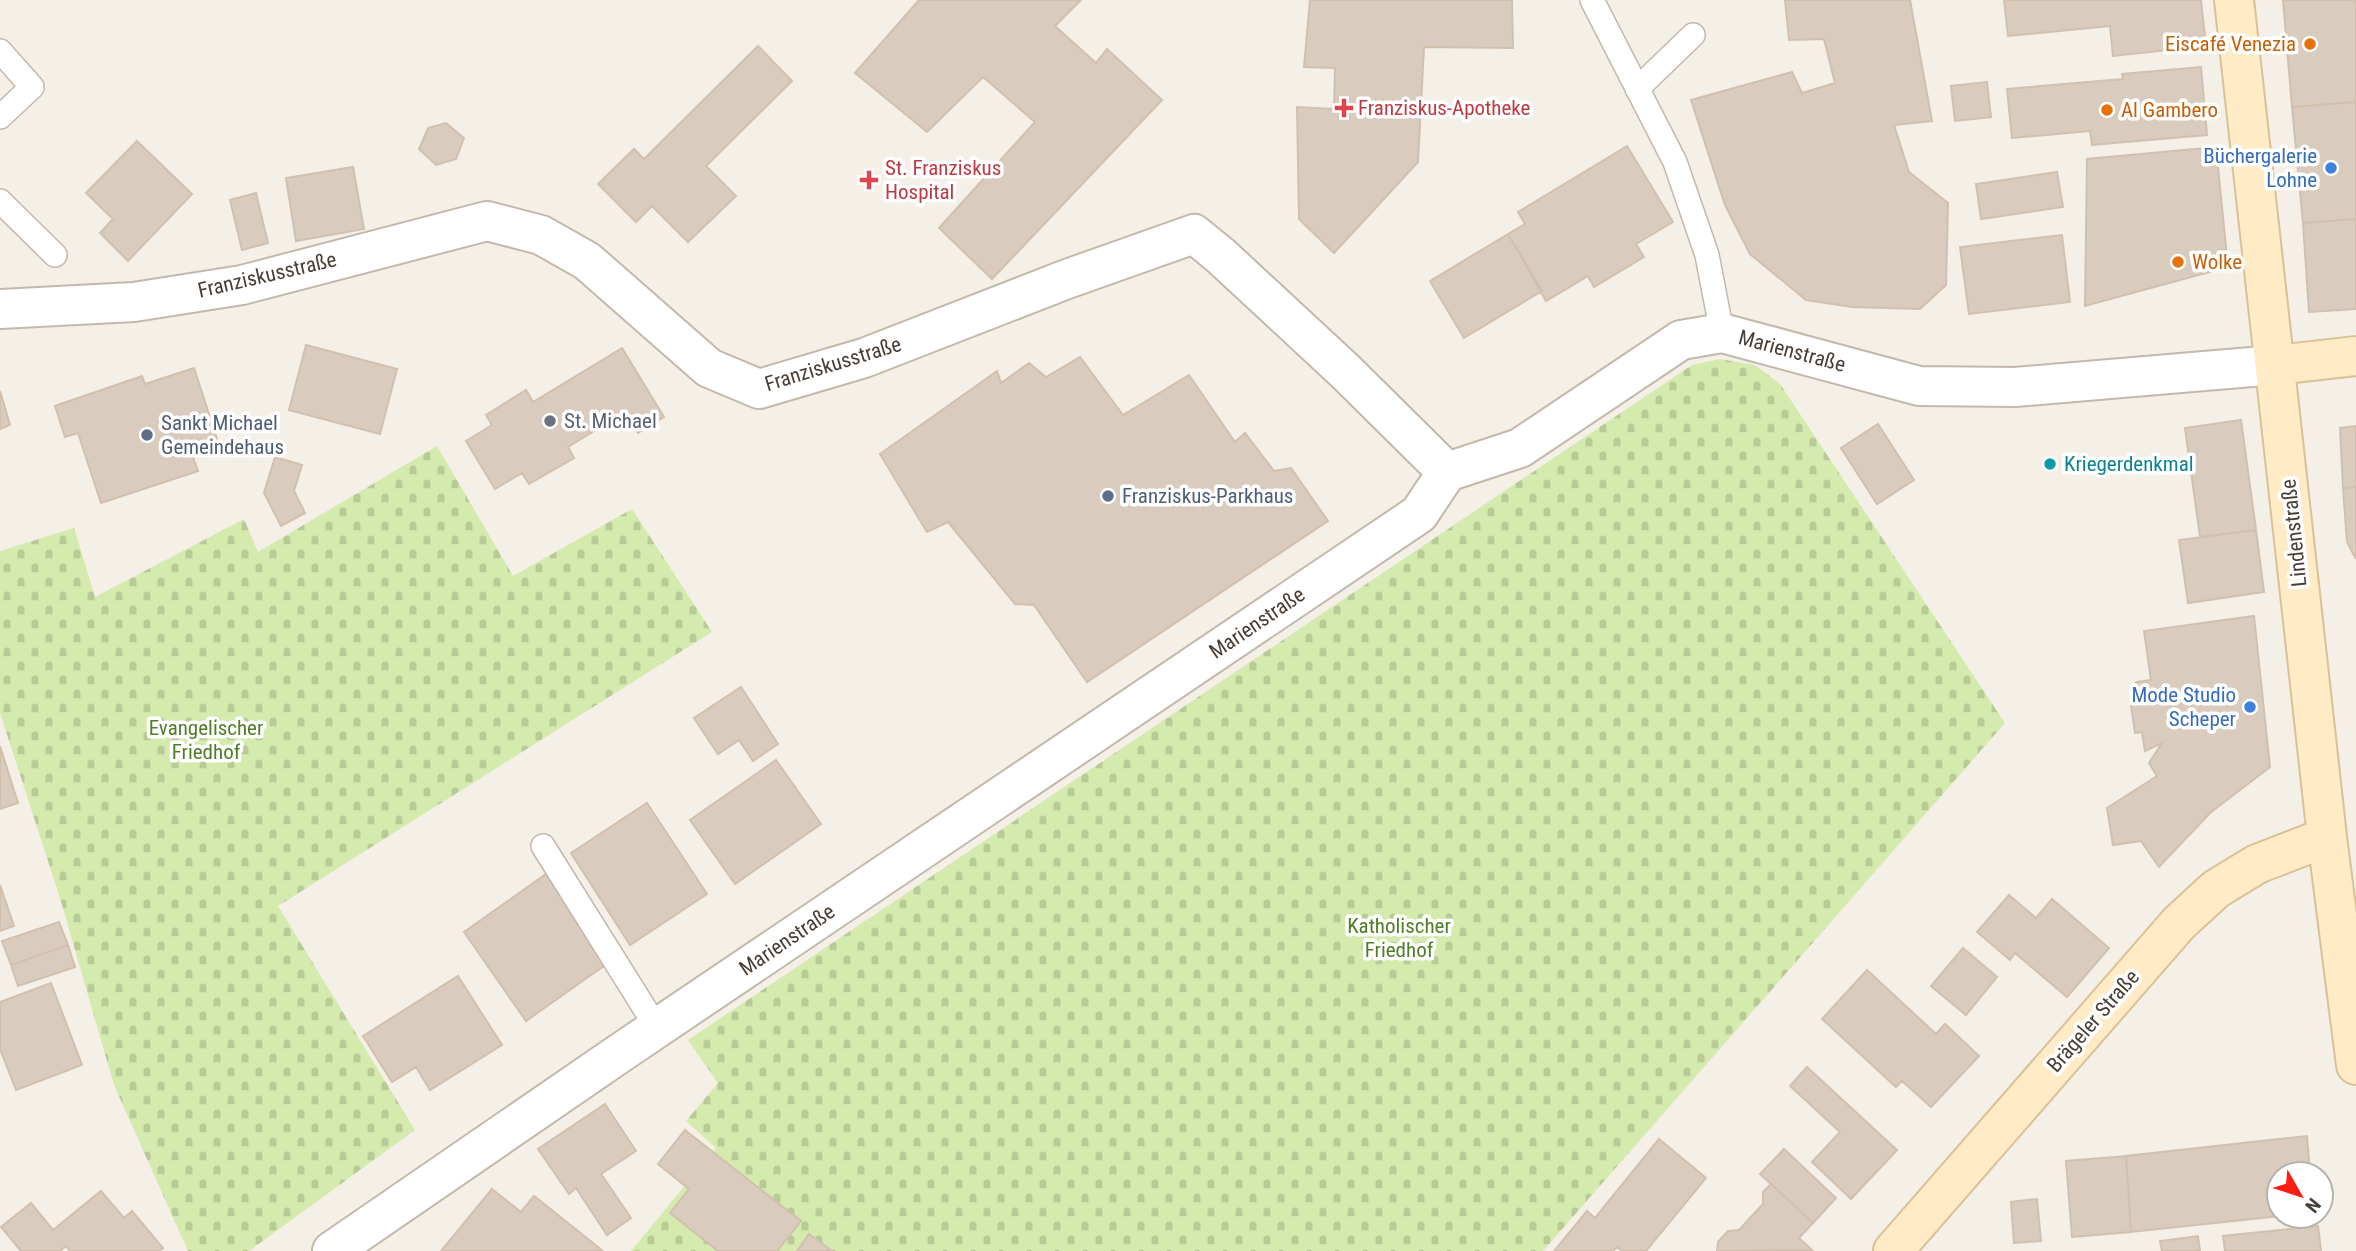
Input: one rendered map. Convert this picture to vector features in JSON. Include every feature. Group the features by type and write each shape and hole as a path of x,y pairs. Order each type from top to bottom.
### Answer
{"street":[{"name":"Lindenstraße","path":"2234,0 2327,837 2356,1065"},
{"name":"Franziskusstraße","path":"0,309 134,302 242,285 487,220 541,235 587,261 709,368 759,389 864,358 1067,279 1194,234 1222,256 1336,363 1447,472"},
{"name":"Marienstraße","path":"332,1251 657,1028 1419,514 1447,472 1520,449 1681,340 1722,333 1919,386 2015,387 2275,365"},
{"path":"2275,365 2356,356"},
{"name":"Brägeler Straße","path":"1892,1251 2179,923 2216,889 2257,864 2327,837"}],"lane":[{"path":"1592,0 1675,162 1707,255 1722,333"},
{"path":"1637,89 1693,35"},
{"path":"0,51 32,87 0,117"},
{"path":"0,201 55,256"},
{"path":"543,846 657,1028"}],"green space":[{"name":"Katholischer Friedhof","path":"1720,359 1755,365 1780,384 2005,723 1543,1251 631,1251 716,1148 686,1121 718,1083 688,1040 1692,365"},
{"name":"Evangelischer Friedhof","path":"437,446 513,576 632,509 712,632 278,906 415,1130 249,1251 188,1251 114,1085 60,898 0,713 0,551 74,528 95,597 244,519 258,552"}],"building":[{"name":"St. Franziskus Hospital","path":"919,0 1081,0 1055,26 1096,63 1107,49 1162,100 992,279 939,228 1035,122 983,77 927,132 855,73"},
{"path":"1310,0 1512,0 1513,48 1424,47 1418,162 1334,253 1299,219 1297,107 1334,109 1335,68 1304,67"},
{"path":"1785,0 1910,0 1932,121 1894,125 1909,172 1948,203 1946,285 1920,309 1852,307 1806,300 1750,254 1725,205 1691,100 1792,72 1802,93 1835,83 1824,39 1789,40"},
{"path":"2004,0 2201,0 2206,46 2113,56 2110,26 2008,36"},
{"path":"2283,0 2356,0 2356,102 2292,107"},
{"path":"758,46 792,81 706,166 736,196 688,242 652,206 636,222 598,184 634,149 644,159"},
{"name":"Al Gambero","path":"2201,67 2207,135 2092,145 2090,131 2012,138 2007,89 2123,79 2122,74"},
{"path":"1987,82 1991,117 1955,121 1951,86"},
{"path":"2356,102 2356,219 2303,223 2292,107"},
{"path":"446,123 464,138 456,159 436,165 419,149 428,128"},
{"path":"137,141 192,194 128,261 100,233 113,219 86,193"},
{"path":"1627,146 1673,222 1636,244 1644,257 1594,287 1588,276 1546,301 1508,234 1525,224 1518,212"},
{"path":"2216,147 2228,267 2085,306 2087,159"},
{"path":"353,167 364,229 296,241 286,178"},
{"path":"2057,172 2063,207 1981,219 1976,184"},
{"path":"256,193 268,243 242,250 230,200"},
{"path":"2356,219 2356,309 2309,312 2303,223"},
{"path":"1508,234 1542,291 1464,338 1430,281"},
{"path":"2062,235 2070,302 1969,314 1960,247"},
{"path":"306,345 397,369 380,434 289,410"},
{"name":"St. Michael","path":"622,348 664,417 638,433 625,412 568,447 574,458 529,484 522,473 495,489 466,441 492,425 486,415 526,390 533,402"},
{"name":"Franziskus-Parkhaus","path":"1080,357 1123,415 1189,375 1235,442 1245,433 1274,471 1291,468 1328,521 1087,682 1034,605 1015,604 948,522 927,532 880,454 997,371 1001,383 1029,363 1046,377"},
{"name":"Sankt Michael Gemeindehaus","path":"194,368 220,448 193,457 198,471 101,503 78,433 65,437 55,406 142,376 145,384"},
{"path":"0,391 10,425 0,429"},
{"path":"2241,420 2256,530 2200,537 2185,428"},
{"path":"1878,424 1914,480 1877,504 1841,448"},
{"path":"2356,426 2356,487 2343,488 2340,428"},
{"path":"275,457 302,465 294,491 305,513 281,526 264,493"},
{"path":"2356,487 2356,559 2347,542 2343,488"},
{"path":"2256,530 2264,592 2188,603 2179,540"},
{"path":"2254,616 2270,767 2210,813 2159,867 2141,841 2113,845 2107,808 2157,776 2149,763 2162,743 2145,751 2142,732 2135,733 2131,705 2140,703 2136,682 2151,680 2144,631"},
{"path":"741,687 778,744 753,761 739,740 718,754 694,718"},
{"path":"0,746 18,803 0,809"},
{"path":"776,760 821,824 735,884 690,820"},
{"path":"647,803 707,894 630,945 571,853"},
{"path":"546,874 608,963 526,1021 464,932"},
{"path":"0,885 14,926 0,931"},
{"path":"2009,895 2036,918 2052,899 2109,948 2067,997 2015,953 2010,960 1977,932"},
{"path":"59,922 68,945 11,965 2,941"},
{"path":"68,945 75,967 18,986 11,965"},
{"path":"1963,948 1997,977 1966,1015 1931,986"},
{"path":"1867,970 1936,1034 1945,1024 1979,1056 1931,1107 1902,1081 1896,1087 1822,1019"},
{"path":"458,976 502,1045 430,1090 416,1067 392,1082 363,1036"},
{"path":"51,983 82,1065 16,1090 0,1049 0,1002"},
{"path":"1807,1067 1897,1150 1851,1199 1812,1162 1840,1132 1790,1086"},
{"path":"605,1104 636,1151 601,1174 631,1218 607,1235 576,1188 569,1194 538,1149"},
{"path":"685,1130 801,1221 777,1251 718,1251 670,1213 689,1189 658,1164"},
{"path":"2307,1136 2309,1160 2265,1160 2265,1218 2131,1232 2126,1156"},
{"path":"1659,1139 1706,1178 1646,1251 1622,1251 1617,1247 1613,1251 1554,1251 1587,1211 1595,1218"},
{"path":"1784,1149 1836,1198 1813,1223 1760,1174"},
{"path":"2126,1156 2131,1232 2072,1237 2066,1161"},
{"path":"1771,1184 1813,1223 1799,1238 1812,1250 1717,1251 1718,1242 1728,1231 1739,1230 1763,1204 1763,1192"},
{"path":"492,1189 521,1212 534,1196 603,1251 441,1251"},
{"path":"101,1191 124,1218 132,1211 163,1248 159,1251 70,1251 66,1246 60,1251 21,1251 1,1227 31,1203 53,1230"},
{"path":"2037,1199 2041,1241 2014,1243 2011,1202"},
{"path":"2280,1230 2318,1230 2321,1251 2225,1251 2223,1236"},
{"path":"809,1234 832,1251 797,1251"},
{"path":"2198,1236 2200,1251 2162,1251 2160,1241"}],"place":[{"name":"Eiscafé Venezia","path":"2310,44"},
{"name":"Franziskus-Apotheke","path":"1344,108"},
{"name":"Al Gambero","path":"2107,110"},
{"name":"Büchergalerie Lohne","path":"2331,168"},
{"name":"St. Franziskus Hospital","path":"869,180"},
{"name":"Wolke","path":"2178,262"},
{"name":"St. Michael","path":"550,421"},
{"name":"Sankt Michael Gemeindehaus","path":"147,435"},
{"name":"Kriegerdenkmal","path":"2050,464"},
{"name":"Franziskus-Parkhaus","path":"1108,496"},
{"name":"Mode Studio Scheper","path":"2250,707"}]}
